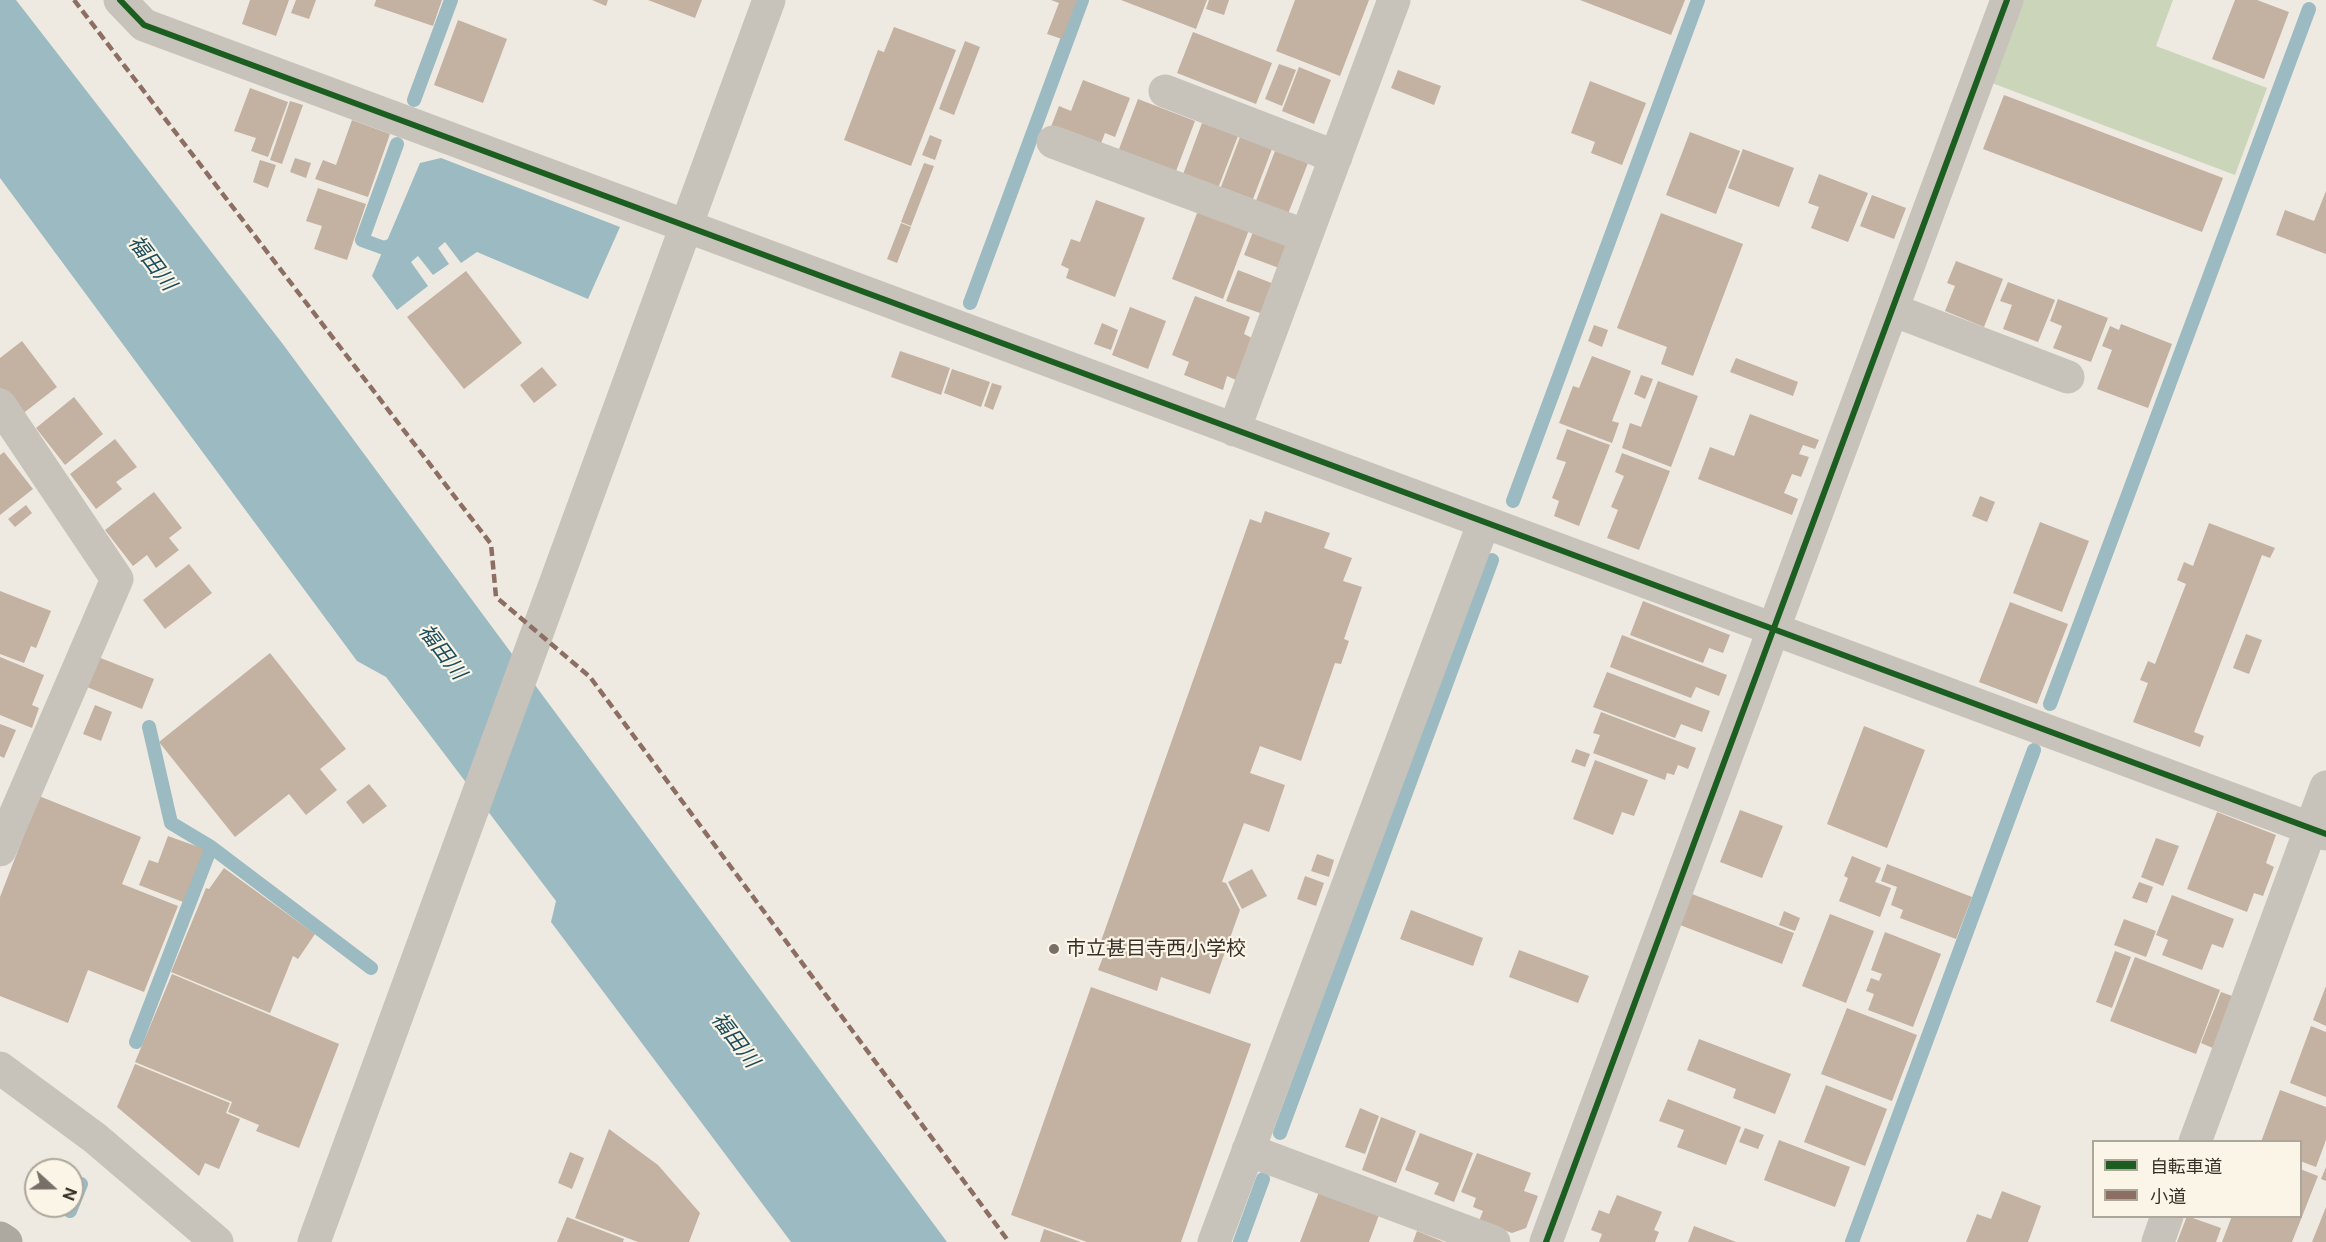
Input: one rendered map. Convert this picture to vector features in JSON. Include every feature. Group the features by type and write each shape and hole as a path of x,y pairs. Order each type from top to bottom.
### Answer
{"highway":[{"path":"0,1238 6,1242"}],"street":[{"path":"120,0 685,228 1775,629 2318,832"},
{"path":"314,1242 769,0"},
{"path":"1234,430 1394,0"},
{"path":"1546,1242 2007,0"},
{"path":"1166,91 1336,157"},
{"path":"1053,142 1306,236"},
{"path":"1893,310 2068,377"},
{"path":"0,405 117,579 0,850"},
{"path":"1214,1242 1484,522"},
{"path":"2196,1140 2318,832 2326,787"},
{"path":"0,1068 95,1138 217,1242"},
{"path":"1248,1150 1494,1242"},
{"path":"2158,1242 2166,1218"}],"green space":[{"path":"2023,0 2173,0 2156,46 2267,88 2235,175 1992,83"}],"water":[{"name":"福田川","path":"0,0 16,0 282,343 947,1242 791,1242 551,922 556,901 386,677 357,661 0,178"},
{"path":"441,158 620,227 588,299 477,252 461,263 445,242 438,248 449,264 433,275 418,256 411,262 428,286 397,310 372,276 420,163"}],"building":[{"path":"250,0 289,0 276,36 242,24"},
{"path":"296,0 316,0 309,19 291,13"},
{"path":"376,0 442,0 433,26 374,6"},
{"path":"592,0 608,0 606,6"},
{"path":"648,0 702,0 695,18"},
{"path":"1051,0 1077,0 1062,39 1047,34 1059,3"},
{"path":"1121,0 1207,0 1196,29"},
{"path":"1209,0 1229,0 1224,15 1206,9"},
{"path":"1295,0 1369,0 1340,76 1276,51"},
{"path":"1580,0 1685,0 1671,35"},
{"path":"2235,0 2257,0 2289,12 2264,79 2212,59"},
{"path":"458,20 507,39 483,103 434,85"},
{"path":"894,27 956,50 911,166 844,140 878,50 884,52"},
{"path":"1193,32 1272,63 1256,104 1177,73"},
{"path":"965,41 980,47 954,115 939,109"},
{"path":"1279,64 1296,70 1282,106 1265,99"},
{"path":"1299,67 1331,80 1314,124 1282,111"},
{"path":"1398,70 1441,86 1434,105 1391,88"},
{"path":"1083,80 1130,98 1115,137 1105,133 1098,151 1049,132 1059,106 1071,111"},
{"path":"1590,81 1646,103 1622,165 1591,153 1595,142 1571,133"},
{"path":"250,88 288,102 268,157 251,151 256,138 234,131"},
{"path":"2004,95 2223,178 2202,232 1983,149"},
{"path":"1138,99 1195,121 1173,179 1116,157"},
{"path":"290,101 303,105 282,164 270,160"},
{"path":"352,120 390,134 368,197 315,179 323,160 336,165"},
{"path":"1202,123 1238,136 1217,191 1182,177"},
{"path":"1690,132 1740,151 1716,214 1666,195"},
{"path":"930,135 942,140 935,160 922,155"},
{"path":"1240,137 1272,149 1253,199 1221,187"},
{"path":"1743,149 1794,168 1779,207 1728,188"},
{"path":"1275,151 1308,163 1286,219 1254,206"},
{"path":"295,158 311,163 306,178 290,172"},
{"path":"260,160 276,165 268,188 253,182"},
{"path":"924,163 934,166 911,226 901,222"},
{"path":"1819,174 1868,193 1848,242 1811,228 1819,207 1808,203"},
{"path":"318,188 366,204 347,260 314,249 322,226 306,221"},
{"path":"2326,191 2326,254 2276,235 2285,210 2314,221"},
{"path":"1872,195 1906,208 1894,239 1860,226"},
{"path":"1096,200 1145,218 1115,297 1066,278 1069,269 1061,265 1071,239 1080,242"},
{"path":"1199,208 1250,227 1223,299 1172,279"},
{"path":"1661,213 1743,244 1693,376 1661,364 1667,347 1617,328"},
{"path":"901,223 911,227 897,263 887,259"},
{"path":"1255,227 1290,240 1279,268 1244,255"},
{"path":"1956,261 2003,279 1984,327 1945,311 1955,286 1947,283"},
{"path":"1238,270 1274,284 1263,314 1226,301"},
{"path":"466,271 522,343 464,389 407,317"},
{"path":"2008,282 2055,300 2038,342 2003,329 2012,305 2000,301"},
{"path":"1195,296 1250,317 1244,334 1252,338 1236,380 1227,376 1223,390 1184,375 1189,362 1172,355"},
{"path":"2058,299 2108,318 2091,362 2053,348 2062,326 2050,321"},
{"path":"1130,307 1166,321 1148,369 1112,355"},
{"path":"1102,323 1118,330 1111,350 1094,344"},
{"path":"2121,324 2172,344 2148,408 2097,389 2112,350 2102,346 2110,326 2119,330"},
{"path":"1594,325 1608,330 1602,347 1588,341"},
{"path":"22,341 57,387 21,415 0,388 0,358"},
{"path":"900,351 950,368 941,395 891,377"},
{"path":"1592,356 1631,371 1612,421 1619,423 1612,443 1559,423 1573,386 1579,388"},
{"path":"1736,358 1798,382 1793,396 1730,372"},
{"path":"542,367 557,385 534,403 520,385"},
{"path":"952,369 990,382 981,407 944,393"},
{"path":"1641,375 1653,379 1645,399 1634,394"},
{"path":"1658,381 1698,396 1671,467 1622,448 1630,423 1641,427"},
{"path":"992,383 1002,386 993,410 984,406"},
{"path":"74,397 103,434 65,465 36,428"},
{"path":"1750,414 1819,440 1815,449 1803,445 1799,454 1809,457 1801,477 1792,474 1784,493 1798,499 1792,515 1698,479 1710,447 1734,456"},
{"path":"1567,429 1610,445 1579,526 1554,516 1559,501 1552,498 1566,462 1556,459"},
{"path":"115,439 137,467 116,482 122,489 96,509 70,474"},
{"path":"4,452 33,489 0,515 0,455"},
{"path":"1622,453 1670,471 1639,550 1607,538 1618,510 1611,507 1624,476 1615,472"},
{"path":"154,492 182,528 169,538 179,550 156,568 147,555 133,566 105,530"},
{"path":"1980,496 1995,502 1987,522 1972,516"},
{"path":"26,505 32,513 15,527 8,519"},
{"path":"1265,511 1330,533 1324,548 1352,558 1343,581 1362,587 1344,639 1349,641 1341,664 1335,663 1301,761 1260,746 1250,773 1285,785 1269,832 1244,823 1222,882 1226,883 1240,910 1210,994 1161,977 1157,991 1098,970 1107,947 1100,944 1250,519 1261,523"},
{"path":"2040,522 2089,541 2062,612 2013,593"},
{"path":"2209,523 2275,548 2270,558 2262,555 2194,732 2204,736 2200,747 2133,722 2148,683 2140,680 2148,661 2155,664 2186,584 2177,580 2184,562 2193,566"},
{"path":"189,564 212,593 165,629 143,600"},
{"path":"0,591 51,611 36,648 31,646 24,663 0,654"},
{"path":"1643,601 1730,635 1723,653 1709,648 1703,663 1630,635"},
{"path":"2010,602 2068,624 2037,704 1979,682"},
{"path":"2246,634 2262,640 2249,674 2233,668"},
{"path":"1622,635 1727,675 1719,696 1696,687 1691,698 1610,667"},
{"path":"270,653 346,749 320,769 337,790 306,815 289,794 235,837 159,742"},
{"path":"0,657 44,675 32,705 39,708 32,728 0,715"},
{"path":"98,657 154,679 142,709 87,687"},
{"path":"1607,672 1710,711 1702,732 1681,724 1675,738 1593,707"},
{"path":"95,705 112,712 101,741 83,734"},
{"path":"1601,712 1696,748 1688,769 1678,765 1674,775 1667,773 1665,780 1593,753 1600,735 1593,733"},
{"path":"0,724 16,730 4,758 0,756"},
{"path":"1864,726 1925,750 1887,848 1827,824"},
{"path":"1576,749 1590,754 1585,767 1571,762"},
{"path":"1595,760 1648,780 1634,816 1622,812 1613,835 1573,819"},
{"path":"369,784 387,806 363,824 346,802"},
{"path":"39,796 141,837 122,884 178,906 144,992 88,970 68,1023 0,996 0,897"},
{"path":"1740,810 1783,826 1762,878 1720,862"},
{"path":"2217,812 2276,835 2266,863 2274,867 2263,896 2254,893 2247,912 2187,889"},
{"path":"168,836 204,849 183,902 139,885 149,860 158,863"},
{"path":"2156,838 2179,846 2163,886 2141,877"},
{"path":"1317,854 1334,860 1329,877 1311,871"},
{"path":"1852,856 1881,868 1875,882 1891,888 1880,917 1839,901 1848,878 1844,876"},
{"path":"1887,864 1972,897 1956,939 1900,918 1903,910 1891,905 1897,887 1881,881"},
{"path":"224,868 315,934 298,959 293,956 270,1013 171,972 206,888 209,889"},
{"path":"1252,869 1267,896 1242,909 1228,882"},
{"path":"1305,876 1324,883 1316,906 1297,899"},
{"path":"2139,882 2153,887 2147,903 2132,898"},
{"path":"1692,894 1794,933 1782,964 1680,925"},
{"path":"2172,895 2234,919 2223,948 2212,944 2202,970 2162,955 2168,940 2156,935"},
{"path":"1411,910 1483,938 1473,966 1400,939"},
{"path":"1784,911 1800,918 1795,931 1779,925"},
{"path":"1830,914 1874,931 1846,1003 1802,986"},
{"path":"2124,919 2156,931 2146,957 2114,945"},
{"path":"1885,932 1941,954 1913,1027 1868,1010 1874,994 1866,991 1871,978 1879,981 1882,974 1871,970"},
{"path":"1519,950 1589,976 1578,1003 1509,977"},
{"path":"2115,951 2131,957 2112,1008 2096,1002"},
{"path":"2135,957 2220,990 2196,1054 2110,1021"},
{"path":"172,974 339,1044 299,1148 256,1131 259,1125 228,1112 232,1102 135,1062"},
{"path":"2326,986 2326,1026 2313,1020"},
{"path":"1091,987 1251,1044 1181,1242 1087,1242 1011,1215"},
{"path":"2221,992 2235,997 2215,1049 2201,1043"},
{"path":"1847,1008 1917,1035 1892,1101 1821,1074"},
{"path":"2311,1026 2326,1032 2326,1097 2290,1083"},
{"path":"1699,1039 1791,1074 1775,1114 1733,1098 1736,1089 1687,1070"},
{"path":"135,1064 230,1103 226,1113 240,1119 219,1169 205,1163 199,1176 117,1107"},
{"path":"1826,1085 1887,1109 1865,1166 1804,1142"},
{"path":"2280,1090 2326,1107 2326,1140 2316,1167 2302,1162 2302,1140 2262,1140"},
{"path":"1668,1099 1741,1127 1726,1165 1677,1147 1684,1130 1659,1121"},
{"path":"1360,1108 1379,1116 1365,1154 1345,1147"},
{"path":"1381,1117 1416,1131 1396,1183 1362,1170"},
{"path":"1745,1128 1764,1135 1758,1149 1739,1142"},
{"path":"609,1129 658,1165 700,1213 689,1242 638,1242 575,1218"},
{"path":"1420,1133 1473,1153 1454,1202 1434,1194 1439,1183 1405,1170"},
{"path":"1779,1140 1850,1167 1835,1207 1764,1180"},
{"path":"570,1152 584,1158 572,1189 558,1183"},
{"path":"1477,1153 1531,1173 1524,1191 1538,1196 1526,1228 1512,1233 1479,1221 1483,1211 1473,1207 1476,1198 1461,1192"},
{"path":"2326,1167 2326,1181 2321,1179"},
{"path":"2302,1170 2318,1176 2302,1217"},
{"path":"2002,1191 2041,1206 2028,1242 1966,1242 1977,1214 1991,1219"},
{"path":"1319,1192 1379,1215 1369,1242 1300,1242"},
{"path":"1617,1195 1662,1212 1654,1230 1659,1232 1655,1242 1599,1242 1602,1234 1591,1230 1599,1210 1609,1214"},
{"path":"2326,1207 2326,1242 2312,1242"},
{"path":"567,1217 624,1239 623,1242 557,1242"},
{"path":"2186,1218 2221,1228 2216,1242 2177,1242"},
{"path":"2231,1218 2301,1218 2292,1242 2222,1242"},
{"path":"1694,1226 1736,1242 1688,1242"},
{"path":"1044,1229 1081,1242 1040,1242"},
{"path":"1417,1231 1444,1242 1413,1242"}],"waterway":[{"path":"414,100 451,0"},
{"path":"970,303 1082,0"},
{"path":"1513,501 1698,0"},
{"path":"2050,704 2309,9"},
{"path":"397,144 362,240 384,248 399,243"},
{"path":"1280,1133 1492,560"},
{"path":"136,1042 211,847 171,823 149,727"},
{"path":"1852,1242 2034,750"},
{"path":"211,847 371,968"},
{"path":"1240,1242 1263,1179"}],"marked path":[{"path":"74,0 491,544 496,597 590,677 1009,1242"}],"cycle path":[{"path":"120,0 144,25 2326,834"},
{"path":"1546,1242 2007,0"}],"place":[{"name":"市立甚目寺西小学校","path":"1054,949"}]}
